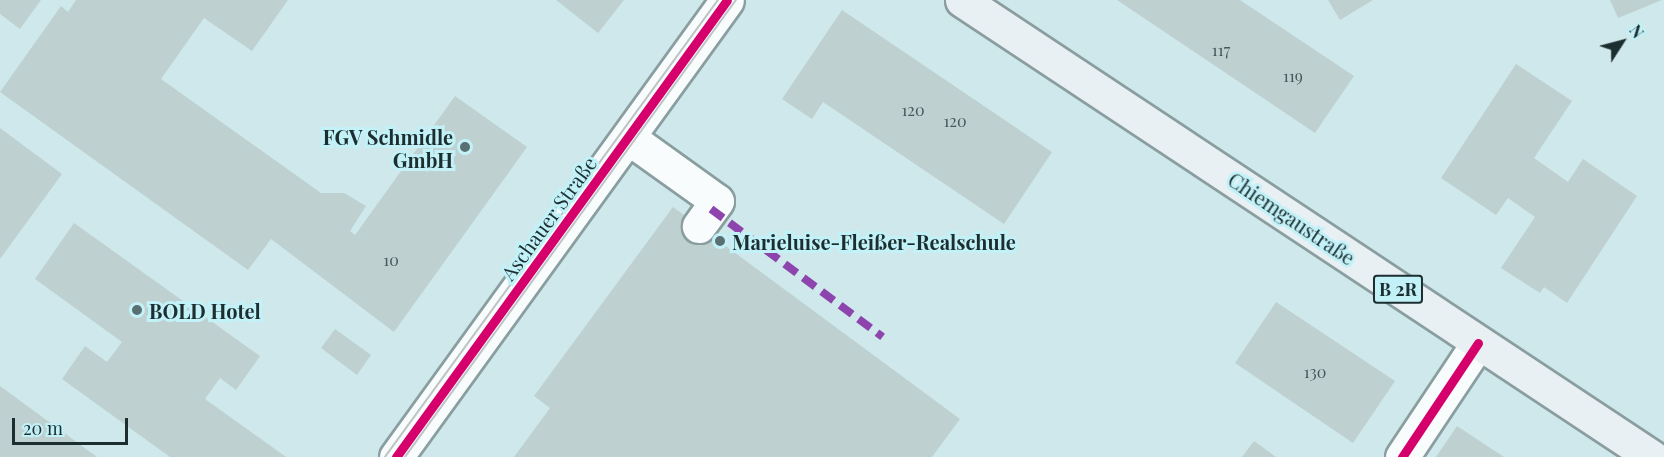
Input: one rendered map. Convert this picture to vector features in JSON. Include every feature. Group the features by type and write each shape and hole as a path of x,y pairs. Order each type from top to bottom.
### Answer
{"main road":[{"name":"Chiemgaustraße","path":"962,0 1652,457"}],"street":[{"name":"Aschauer Straße","path":"396,457 728,0"},
{"path":"629,138 717,201 699,226"},
{"path":"1402,457 1478,343"}],"building":[{"path":"0,0 41,0 20,29 0,14"},
{"path":"76,0 288,0 252,51 204,18 161,79 321,193 344,193 366,206 350,231 355,235 455,96 527,147 394,332 271,239 248,270 0,92 61,6 68,12"},
{"path":"556,0 624,0 598,33"},
{"path":"1117,0 1240,0 1354,76 1315,133"},
{"path":"1328,0 1373,0 1340,20"},
{"path":"1610,0 1662,0 1618,18"},
{"path":"842,10 1052,152 1004,224 823,102 812,119 782,99"},
{"path":"1516,64 1572,101 1534,158 1568,182 1583,159 1637,196 1567,303 1544,287 1540,293 1501,268 1535,217 1508,198 1496,215 1441,178"},
{"path":"0,128 62,174 0,259"},
{"path":"673,207 960,419 932,457 514,457 550,408 534,396"},
{"name":"BOLD Hotel","path":"74,223 260,356 236,390 220,378 205,399 286,457 170,457 62,379 85,346 107,362 122,342 35,279"},
{"path":"1276,302 1395,381 1353,443 1235,363"},
{"path":"335,329 371,355 357,375 321,348"},
{"path":"0,386 97,457 0,457"},
{"path":"1457,426 1504,457 1436,457"},
{"path":"1254,441 1276,457 1242,457"}],"tram line":[{"path":"385,457 718,0"},
{"path":"405,457 736,0"}],"marked path":[{"path":"711,209 883,337"}],"cycle path":[{"path":"396,457 727,0"},
{"path":"1402,457 1478,343"}],"place":[{"name":"FGV Schmidle GmbH","path":"465,147"},
{"name":"Marieluise-Fleißer-Realschule","path":"720,241"},
{"name":"BOLD Hotel","path":"137,310"}]}
